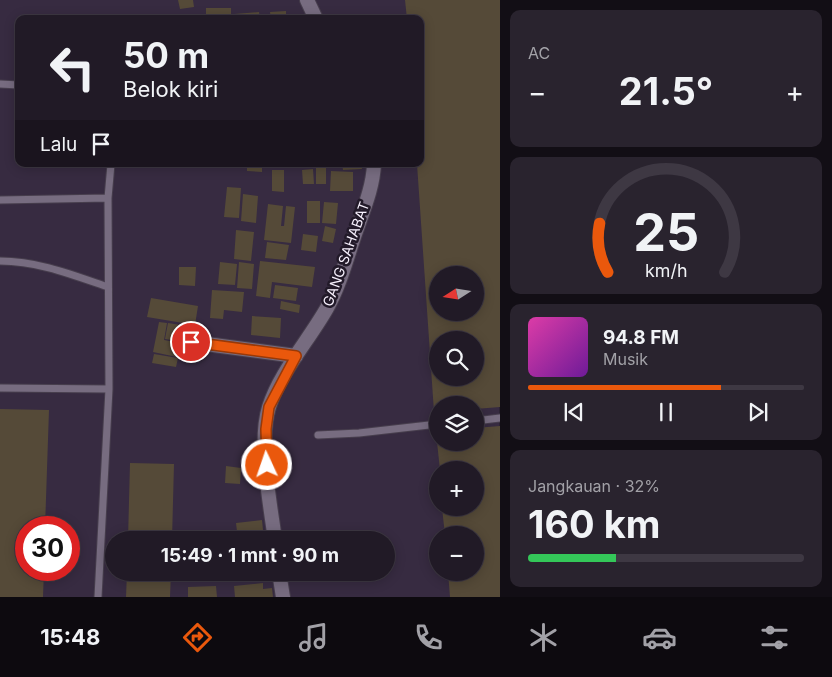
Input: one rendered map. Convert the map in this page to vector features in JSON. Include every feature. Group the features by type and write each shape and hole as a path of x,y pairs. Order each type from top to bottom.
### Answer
{"street":[{"path":"307,0 314,15"},
{"name":"GANG SAHABAT","path":"273,531 268,480 266,429 269,407 296,356 328,307 340,278 372,182 374,167"},
{"path":"191,342 296,356"},
{"path":"280,581 283,597"}],"lane":[{"path":"0,84 15,85"},
{"path":"98,597 109,389 108,198 111,167"},
{"path":"0,200 108,198"},
{"path":"0,261 30,263 51,268 108,287"},
{"path":"0,388 109,389"},
{"path":"484,420 500,418"},
{"path":"318,434 359,433 429,425"}],"shaded area":[{"path":"0,0 499,0 499,597 0,597"}],"building":[{"path":"178,0 193,0 194,7 180,9"},
{"path":"405,0 500,0 500,407 484,408 484,396 433,396 432,386 484,386 484,331 429,331 429,339 417,167 424,167 424,15 407,15"},
{"path":"206,8 231,8 231,15 206,15"},
{"path":"286,11 286,15 270,15 270,12"},
{"path":"259,12 259,15 234,15"},
{"path":"247,167 262,167 262,172 247,171"},
{"path":"342,167 362,167 362,169 343,170"},
{"path":"316,168 326,168 326,184 316,184"},
{"path":"313,169 314,184 303,184 302,170"},
{"path":"272,170 284,170 284,192 272,191"},
{"path":"331,171 353,172 353,191 330,191"},
{"path":"227,187 241,188 239,218 224,217"},
{"path":"243,194 258,196 256,223 241,221"},
{"path":"307,201 320,201 320,223 307,223"},
{"path":"324,202 338,203 336,224 322,223"},
{"path":"268,204 283,206 281,226 284,226 286,206 295,207 291,243 264,240"},
{"path":"325,226 336,229 333,243 322,241"},
{"path":"236,230 254,232 251,261 234,259"},
{"path":"303,234 318,236 316,252 301,250"},
{"path":"267,242 289,245 286,260 265,258"},
{"path":"260,261 315,267 312,287 272,282 270,298 256,296"},
{"path":"220,262 237,264 235,285 218,284"},
{"path":"239,262 254,264 252,289 237,288"},
{"path":"179,267 196,267 195,286 179,285"},
{"path":"275,285 298,288 296,301 273,298"},
{"path":"212,290 244,292 242,312 224,310 223,319 210,318"},
{"path":"151,298 198,306 195,325 147,317"},
{"path":"281,301 300,305 299,313 280,309"},
{"path":"252,316 281,318 280,338 251,335"},
{"path":"159,322 167,323 164,340 180,343 177,357 153,352"},
{"path":"168,323 187,326 184,342 165,339"},
{"path":"154,354 178,358 176,367 152,363"},
{"path":"0,409 49,410 45,516 15,516 15,581 44,581 43,597 0,597"},
{"path":"500,426 500,597 450,597 449,581 484,581 484,526 444,526 443,516 484,516 484,461 439,461 438,451 484,451 484,427"},
{"path":"130,463 174,464 172,531 128,531"},
{"path":"226,466 241,468 240,484 225,483"},
{"path":"262,520 263,531 237,531 236,523"},
{"path":"127,581 171,581 170,597 126,597"},
{"path":"263,583 263,589 272,588 273,597 235,597 234,586"},
{"path":"216,586 217,597 188,597 188,587"}],"route":[{"path":"191,342 296,356 269,407 266,429 267,465"}]}
